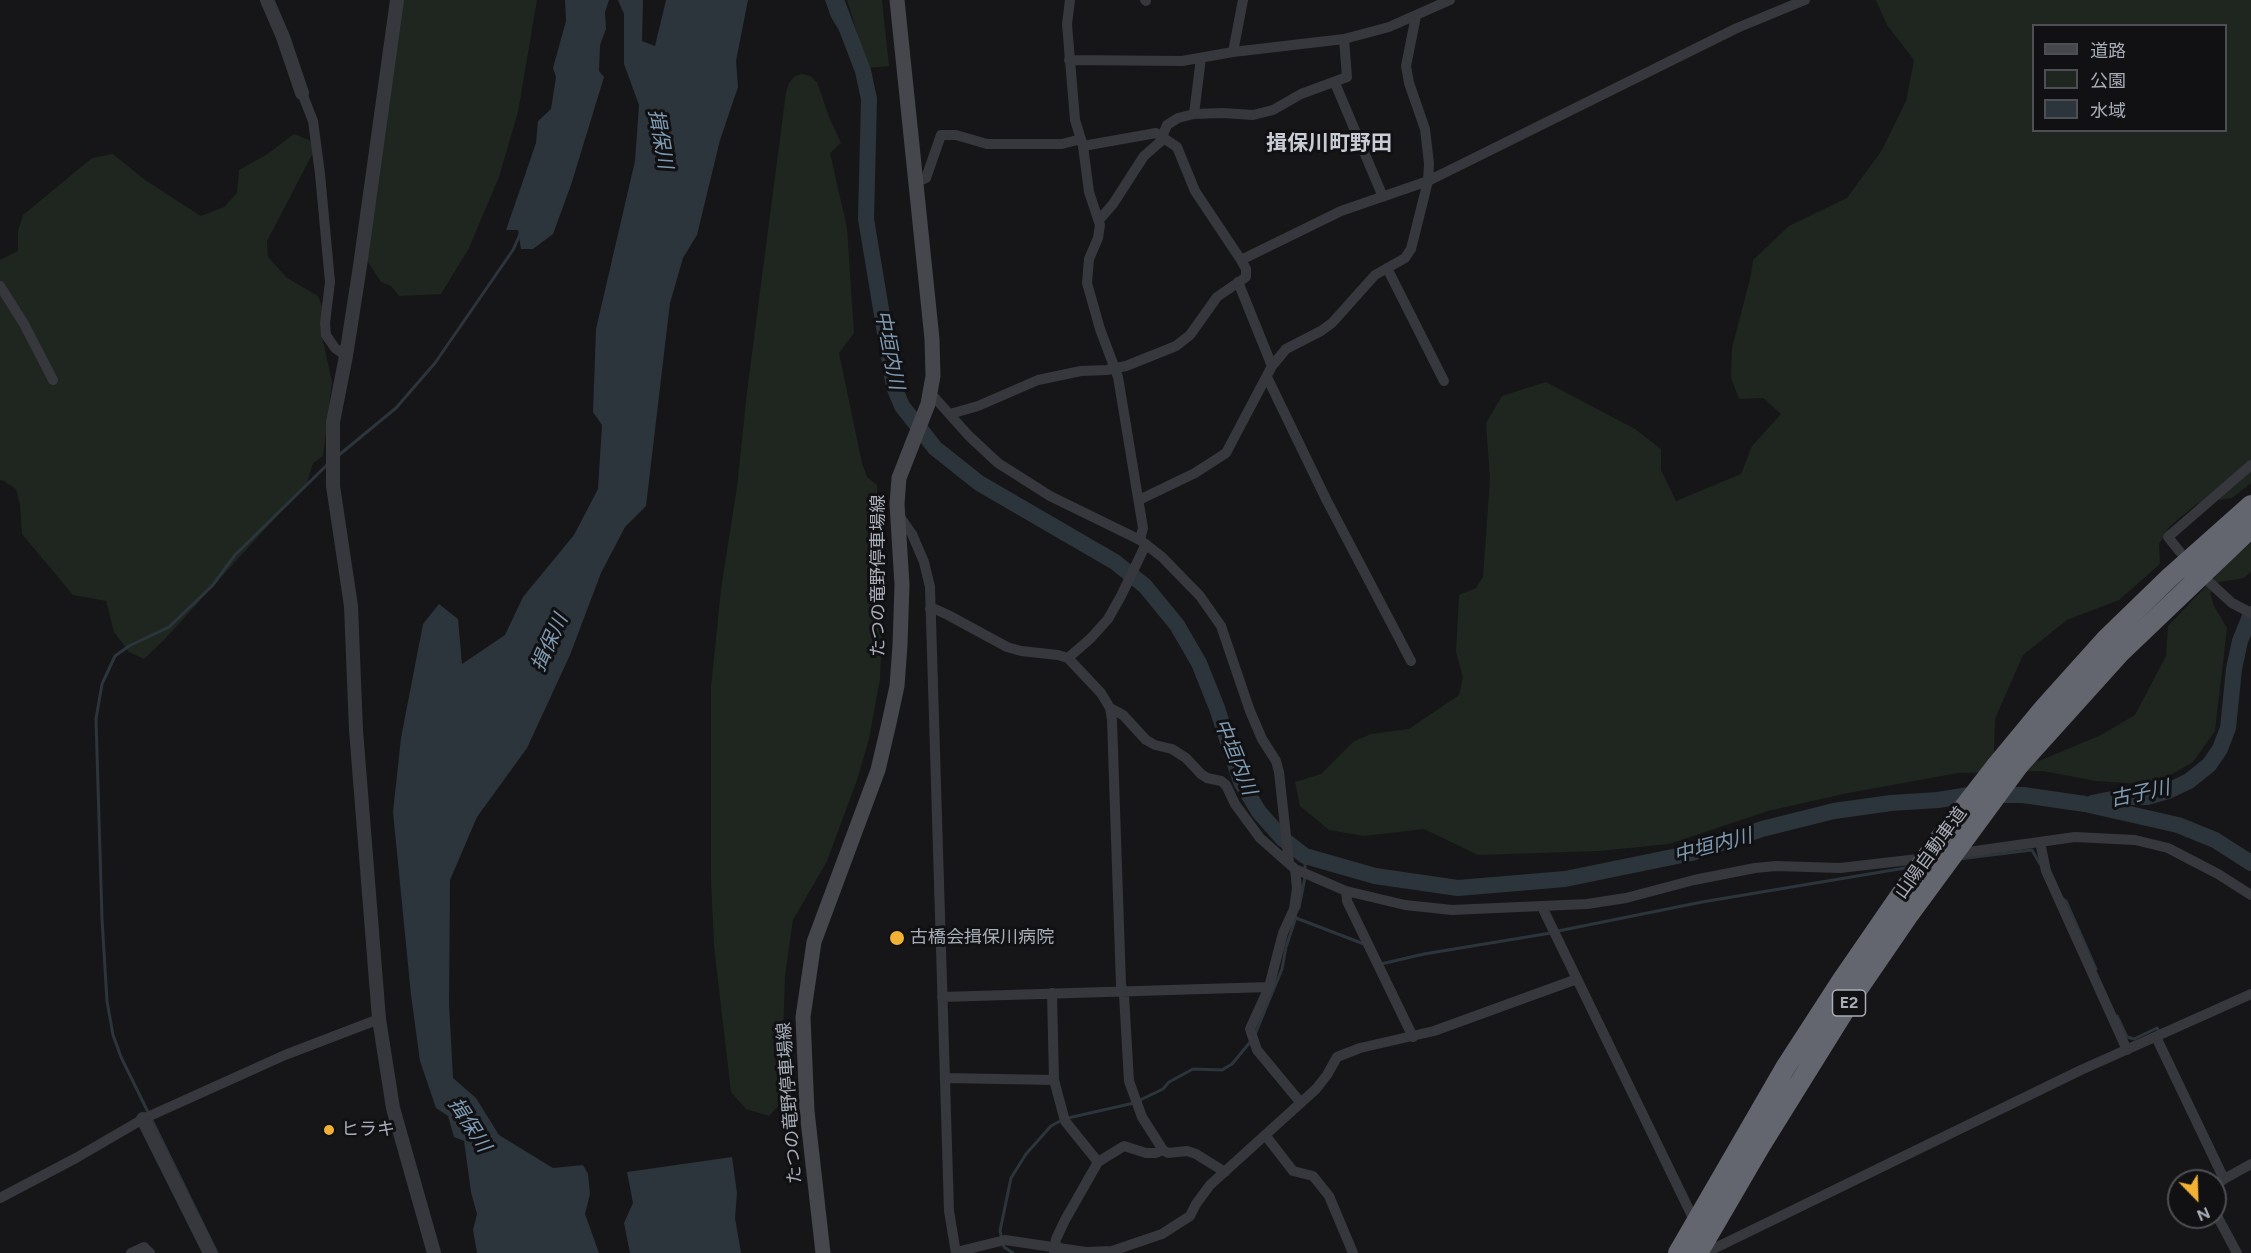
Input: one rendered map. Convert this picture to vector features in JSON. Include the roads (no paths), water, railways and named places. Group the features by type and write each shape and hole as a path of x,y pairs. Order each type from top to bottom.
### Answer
{"highway":[{"name":"山陽自動車道","path":"1678,1253 1785,1068 1842,980 1937,842 2044,708 2106,639 2170,577 2251,505"},
{"name":"山陽自動車道","path":"1706,1252 1761,1145 1858,989 1908,916 2019,765 2120,653 2251,528"}],"main road":[{"name":"たつの竜野停車場線","path":"823,1253 807,1111 803,1017 814,942 878,770 897,686 902,585 898,514 899,478 929,400 933,376 932,339 897,0"}],"street":[{"path":"267,0 283,37 313,121 330,282 325,323 326,335 335,348 346,356"},
{"path":"397,0 346,356 333,422 333,486 351,606 356,730 379,1019 393,1108 434,1253"},
{"path":"1068,658 1108,619 1121,596 1143,544 1139,500 1116,369 1100,329 1087,283 1088,266 1098,238 1100,219 1089,192 1082,142 1075,120 1067,24 1070,0"},
{"path":"1233,52 1243,0"},
{"path":"1069,60 1144,62 1202,58 1233,52 1344,39 1389,27 1450,0"},
{"path":"1241,260 1341,211 1428,181 1737,28 1805,0"},
{"path":"1139,500 1195,473 1226,453 1272,366 1286,350 1298,341 1322,331 1375,274 1405,258 1411,249 1428,181 1429,164 1425,129 1409,83 1406,66 1416,16"},
{"path":"1100,219 1113,204 1144,156 1160,142 1167,124 1178,118 1194,114 1253,115 1273,110 1301,94 1335,83 1347,77 1344,39"},
{"path":"1194,114 1202,58"},
{"path":"1335,83 1383,197"},
{"path":"915,183 926,178 941,135 956,135 987,144 1062,144 1156,133 1177,147 1195,191 1246,269 1246,277 1217,297 1190,335 1176,346 1116,369 1081,371 1038,380 978,406 950,414"},
{"path":"1387,268 1444,381"},
{"path":"1238,282 1272,366"},
{"path":"0,286 24,324 52,380"},
{"path":"1267,377 1326,499 1411,661"},
{"path":"929,400 950,414 985,452 1018,477 1143,544 1162,557 1200,596 1221,626 1250,711 1262,739 1276,761 1291,864 1297,888 1294,909 1283,933 1269,987 1251,1029 1257,1050 1301,1103"},
{"path":"2180,552 2168,537 2251,465"},
{"path":"898,514 912,534 924,562 930,587 949,1211 956,1252 1002,1241 1054,1250 1112,1251 1162,1234 1190,1216 1210,1185 1301,1103 1328,1075 1337,1057 1360,1048 1413,1037 1477,1017 1577,979"},
{"path":"2208,581 2246,611"},
{"path":"930,609 948,615 1006,647 1068,658 1101,693 1110,708 1122,990 1129,1081 1142,1117 1163,1150 1168,1153 1186,1151 1196,1154 1225,1173"},
{"path":"1110,708 1123,715 1146,740 1172,749 1186,758 1201,774 1226,785 1235,804 1260,838 1291,864 1346,891 1431,909 1543,906 1613,900 1755,868 1776,866 1840,868 2075,837 2135,840 2168,848 2218,874 2251,895"},
{"path":"2040,842 2046,871 2127,1050"},
{"path":"1346,891 1347,901 1413,1037"},
{"path":"1543,906 1706,1252 2081,1070 2251,994"},
{"path":"942,997 1269,987"},
{"path":"1052,993 1054,1080 1064,1118 1098,1162"},
{"path":"0,1198 143,1119 285,1055 379,1019"},
{"path":"2157,1037 2213,1169"},
{"path":"946,1078 1054,1080"},
{"path":"143,1119 210,1253"},
{"path":"1266,1136 1293,1171 1313,1176 1329,1196 1353,1253"},
{"path":"1054,1250 1065,1220 1098,1162 1124,1146 1146,1153 1163,1150"},
{"path":"2227,1178 2251,1164"},
{"path":"2224,1229 2237,1253"},
{"path":"131,1253 144,1247 150,1253"}],"water":[{"path":"565,0 609,0 605,12 606,29 600,45 599,71 604,77 571,185 553,234 533,249 521,249 518,230 506,230 536,143 538,121 551,109 556,77 553,68 566,21"},
{"name":"揖保川","path":"618,0 643,0 642,41 655,46 666,0 748,0 736,61 738,87 720,140 697,235 683,258 670,303 646,506 625,527 601,573 570,655 527,748 477,817 450,880 449,1003 453,1078 476,1098 499,1135 553,1168 583,1165 588,1174 590,1194 585,1214 599,1253 477,1253 473,1230 477,1214 471,1192 464,1141 454,1137 448,1116 436,1108 420,1061 411,995 393,812 401,738 423,624 439,604 458,619 462,664 505,635 523,597 574,535 598,489 602,425 593,412 596,329 635,161 639,105 624,64 624,14"},
{"path":"825,0 838,0 857,51 852,52 831,17"},
{"path":"732,1157 737,1193 735,1218 741,1253 630,1253 624,1223 633,1203 627,1172"}],"waterway":[{"name":"中垣内川","path":"836,0 863,71 869,99 866,219 894,387 902,406 935,448 979,483 1115,562 1145,586 1177,625 1199,663 1217,708 1241,782 1259,812 1283,839 1305,856 1375,876 1458,888 1565,879 1692,853 1762,829 1834,811 1969,795 2023,795 2085,804 2178,825 2215,840 2251,863"},
{"path":"339,455 396,408 435,363 513,250 521,232"},
{"path":"217,1253 121,1057 113,1035 107,1001 102,919 96,719 102,684 115,656 129,646 169,627 212,586 235,555 329,463"},
{"name":"古子川","path":"2092,803 2122,797 2147,797 2168,791 2189,781 2209,765 2220,749 2228,728 2234,669 2240,641 2251,614"},
{"path":"1959,859 2032,850 2040,864"},
{"path":"1305,856 1305,870"},
{"path":"1558,931 1702,902 1911,867"},
{"path":"1299,908 1305,877"},
{"path":"2063,899 2066,901 2096,969"},
{"path":"1256,1032 1282,969 1286,947 1296,917"},
{"path":"1296,918 1364,944"},
{"path":"1381,964 1424,954 1551,933"},
{"path":"2117,1016 2127,1037 2134,1039 2157,1028 2160,1033"},
{"path":"1068,1118 1134,1103 1163,1089 1169,1082 1193,1069 1222,1070 1232,1064 1251,1041"},
{"path":"1013,1253 1004,1247 1000,1231 1011,1178 1026,1154 1051,1126 1062,1120"}],"place":[{"name":"古橋会揖保川病院","path":"897,938"},
{"name":"ヒラキ","path":"329,1130"}],"district":[{"name":"揖保川町野田","path":"1329,144"}]}
